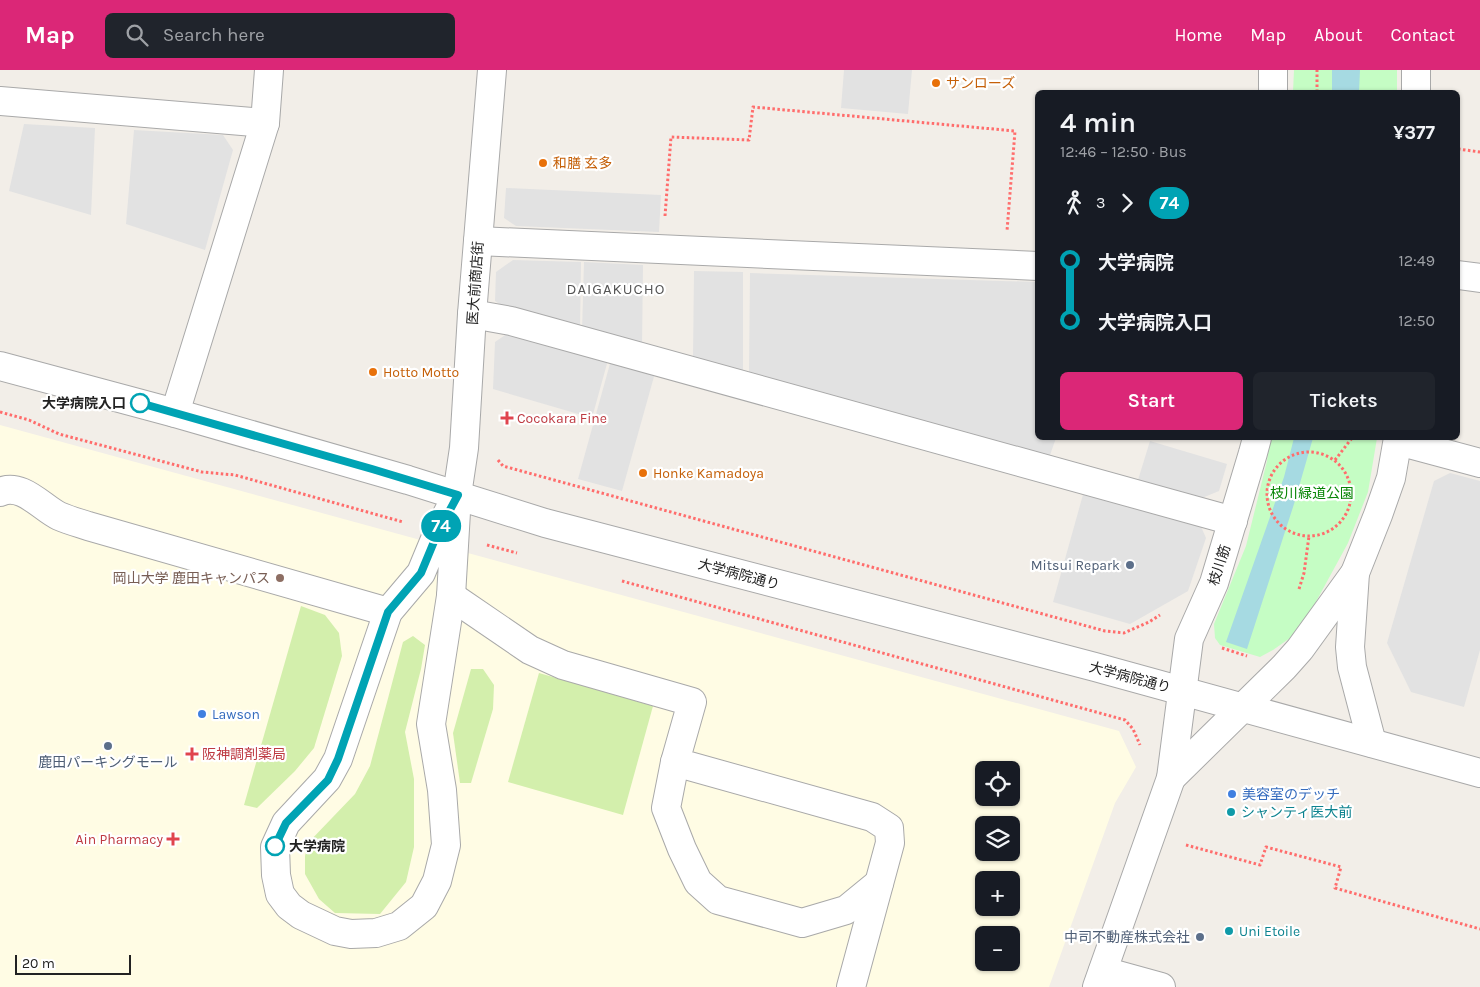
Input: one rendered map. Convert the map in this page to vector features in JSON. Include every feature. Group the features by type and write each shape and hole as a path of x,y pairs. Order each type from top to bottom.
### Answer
{"street":[{"path":"175,413 265,123 269,70"},
{"name":"医大前商店街","path":"388,612 338,759 328,780 286,823 275,846 276,875 280,894 289,906 301,915 335,931 351,934 376,933 399,926 424,906 437,881 446,845 442,790 431,724 450,596 458,495 464,448 472,314 492,70"},
{"path":"1273,70 1273,90"},
{"path":"1416,70 1416,90"},
{"path":"0,101 265,123"},
{"path":"478,241 1035,266"},
{"path":"1460,275 1480,278"},
{"path":"472,314 511,321 1233,521"},
{"name":"大学病院通り","path":"0,366 175,413 399,477 555,526 1182,691 1480,773"},
{"name":"枝川筋","path":"1171,778 1189,639 1214,583 1256,440"},
{"path":"1161,987 1100,979 1171,778 1300,649 1354,573 1391,478 1398,440"},
{"path":"1401,440 1480,463"},
{"path":"0,492 4,490 22,492 57,515 88,526 388,612 421,573 438,532 458,495"},
{"path":"1354,573 1350,647 1352,667 1372,743"},
{"path":"450,596 530,650 564,665 692,702 675,762 666,808 682,849 698,882 718,900 802,923 846,910 879,883"},
{"path":"675,762 872,817 890,828 890,843 851,987"}],"path":[{"path":"1317,70 1317,90"},
{"path":"663,250 670,137 749,140 753,107 1015,131 1004,264"},
{"path":"1460,149 1480,152"},
{"path":"0,412 29,420 59,434 202,472 235,475 403,522"},
{"path":"1335,460 1350,440"},
{"path":"1271,512 1277,522 1287,530 1309,536 1326,533 1338,525 1347,513 1351,499 1351,485 1345,471 1335,460 1323,453 1311,451 1288,457"},
{"path":"497,460 503,466 1105,631 1124,632 1149,622 1165,612"},
{"path":"486,545 520,554"},
{"path":"613,579 1125,720 1134,729 1140,748"},
{"path":"1213,646 1248,656"},
{"path":"1186,845 1260,865 1266,846 1341,867 1335,888 1480,928"}],"shaded area":[{"path":"844,70 912,70 908,114 841,108"},
{"path":"24,124 95,128 91,215 9,191"},
{"path":"134,130 223,135 233,150 205,250 126,224"},
{"path":"506,188 661,195 659,232 516,226 504,218"},
{"path":"513,260 581,262 580,331 510,311 495,301 496,272"},
{"path":"584,262 643,265 642,348 582,331"},
{"path":"694,271 743,272 743,371 693,357"},
{"path":"750,273 1035,282 1035,440 1055,440 1049,458 749,373"},
{"path":"511,331 608,360 592,418 493,389 495,342"},
{"path":"611,360 655,373 622,491 578,479"},
{"name":"岡山大学 鹿田キャンパス","path":"0,425 1119,731 1136,767 1115,803 1049,987 0,987"},
{"path":"1150,441 1227,464 1219,491 1202,498 1138,480"},
{"path":"1450,473 1480,481 1480,650 1464,707 1411,692 1387,643 1434,481"},
{"name":"Mitsui Repark","path":"1084,491 1199,522 1206,538 1188,591 1130,624 1053,602"}],"green space":[{"path":"1294,70 1397,70 1397,90 1293,90"},
{"name":"枝川緑道公園","path":"1270,440 1377,440 1368,492 1348,543 1300,631 1260,657 1220,645 1215,638 1214,624 1246,546 1267,461"},
{"path":"301,606 325,615 339,633 342,656 314,748 295,771 257,808 244,805"},
{"path":"413,636 425,645 405,732 414,779 414,847 406,882 380,914 335,913 319,899 305,874 305,856 308,843 355,794 370,766 403,642"},
{"path":"471,669 483,669 494,685 493,709 471,783 460,783 453,733"},
{"path":"539,673 653,706 623,815 508,782"}],"water":[{"path":"1332,70 1360,70 1359,90 1332,90"},
{"path":"1293,440 1312,440 1294,504 1247,649 1226,642 1284,477"}],"bus line":[{"name":"74","path":"140,403 458,495 438,532 421,573 388,612 338,759 328,780 286,823 275,846"}],"place":[{"name":"サンローズ","path":"936,83"},
{"name":"和膳 玄多","path":"543,163"},
{"name":"Hotto Motto","path":"373,372"},
{"name":"大学病院入口","path":"140,403"},
{"name":"Cocokara Fine","path":"507,418"},
{"name":"Honke Kamadoya","path":"643,473"},
{"name":"Mitsui Repark","path":"1130,565"},
{"name":"岡山大学 鹿田キャンパス","path":"280,578"},
{"name":"Lawson","path":"202,714"},
{"name":"鹿田パーキングモール","path":"108,746"},
{"name":"阪神調剤薬局","path":"192,754"},
{"name":"美容室のデッチ","path":"1232,794"},
{"name":"シャンティ医大前","path":"1231,812"},
{"name":"Ain Pharmacy","path":"173,839"},
{"name":"大学病院","path":"275,846"},
{"name":"Uni Etoile","path":"1229,931"},
{"name":"中司不動産株式会社","path":"1200,937"}],"district":[{"name":"DAIGAKUCHO","path":"616,289"}]}
